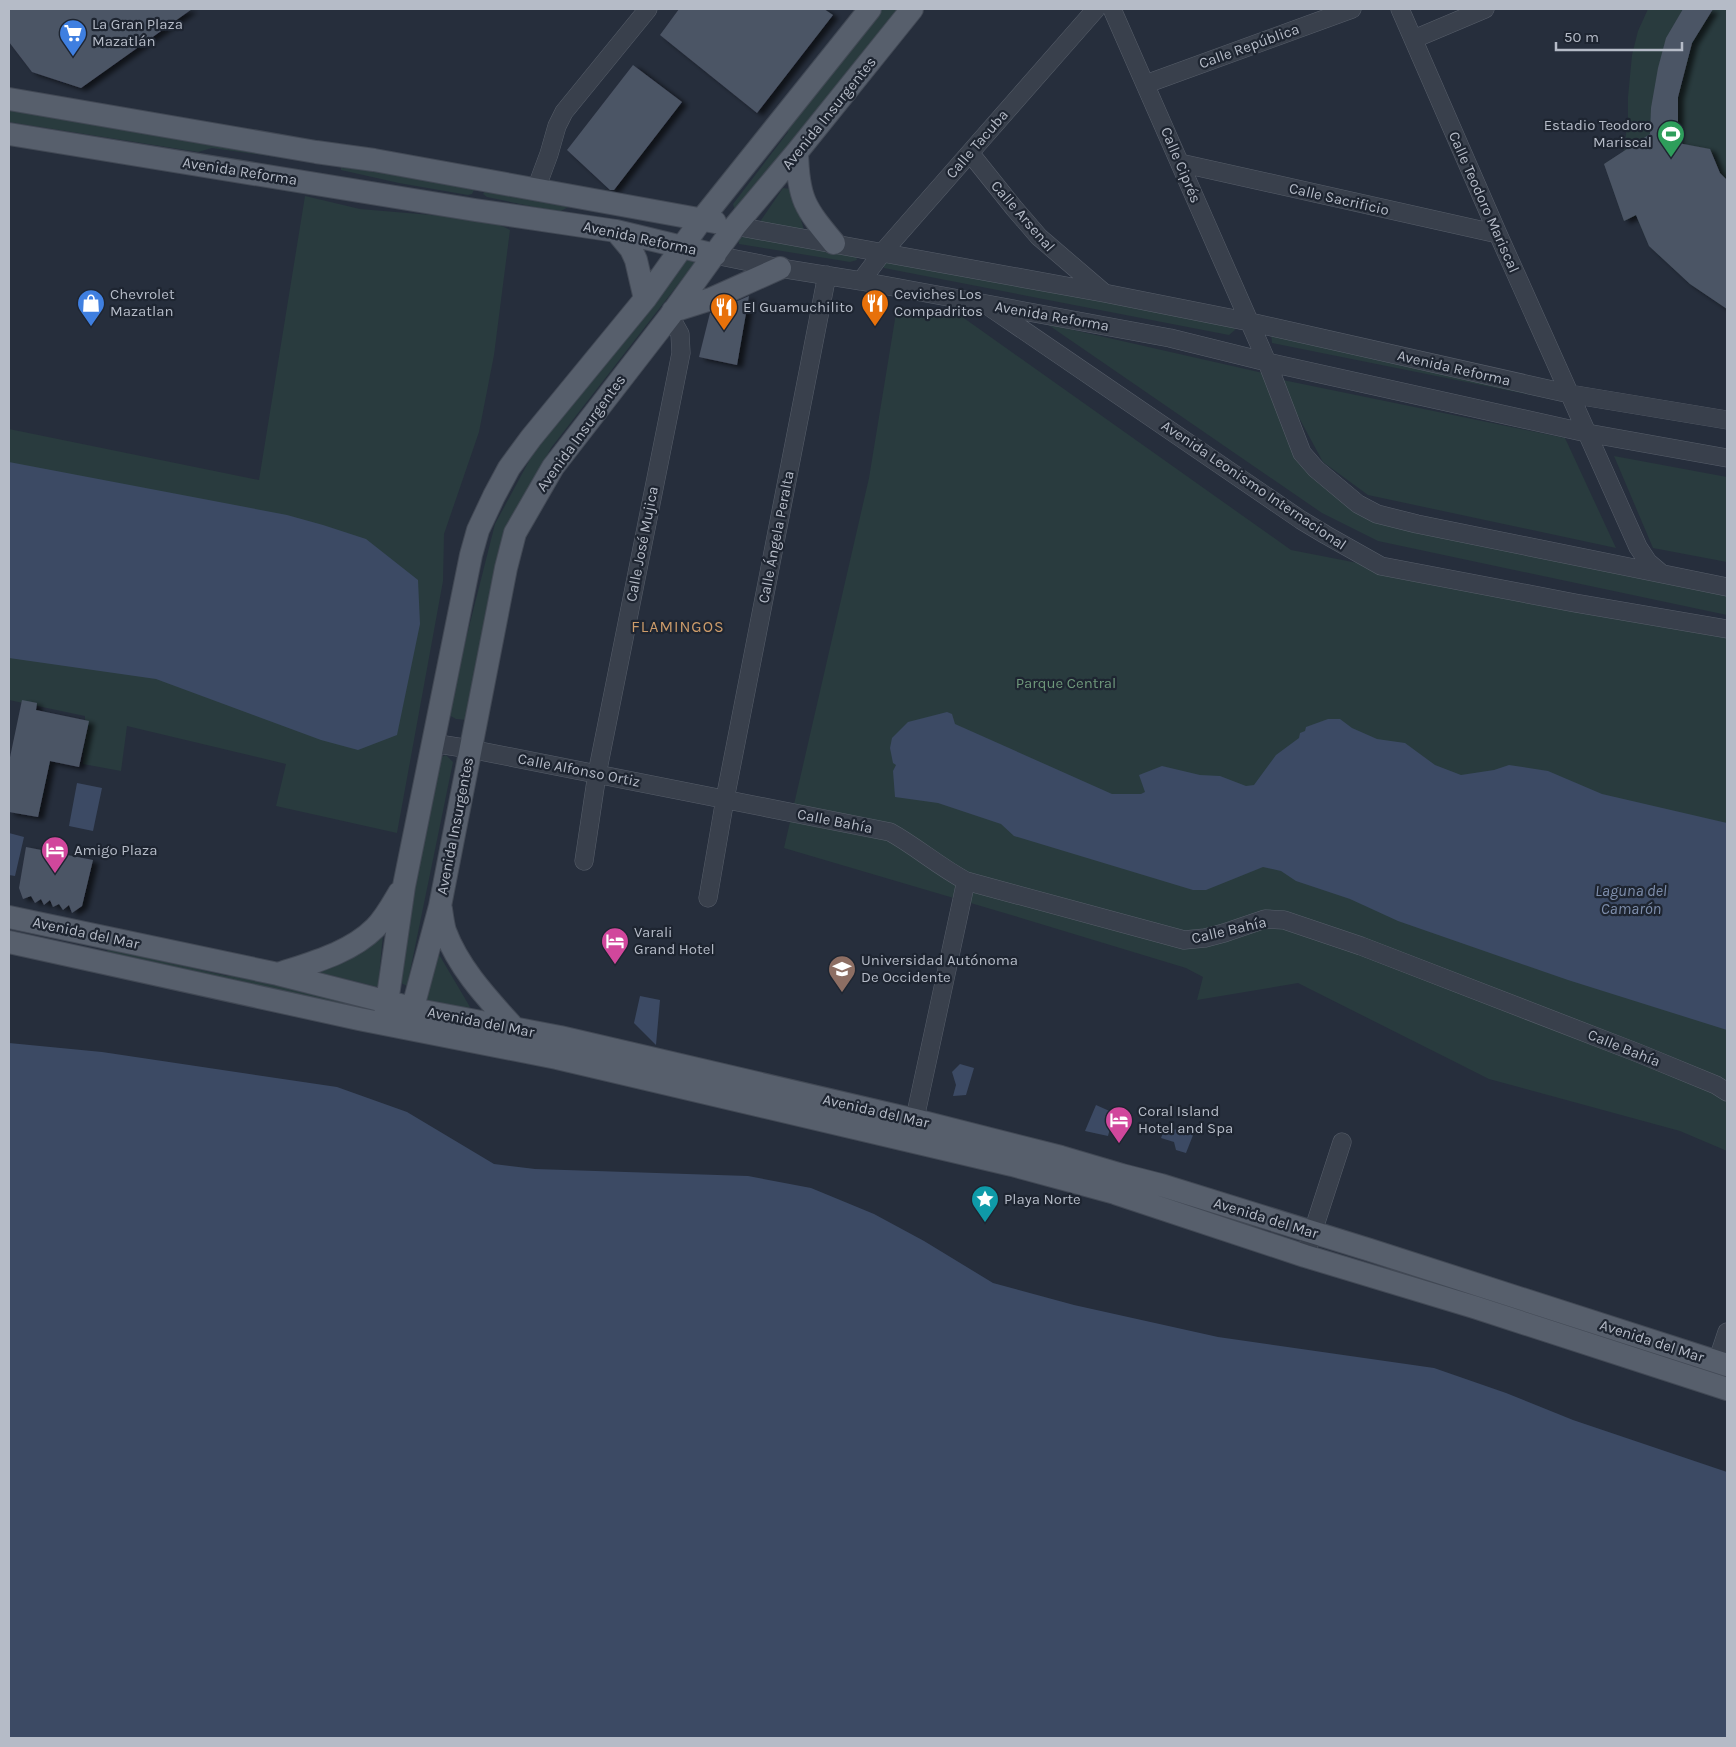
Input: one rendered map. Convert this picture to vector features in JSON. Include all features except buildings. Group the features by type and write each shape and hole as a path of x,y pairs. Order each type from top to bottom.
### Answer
{"main road":[{"name":"Avenida Insurgentes","path":"385,1012 404,886 471,555 478,530 494,496 509,468 531,438 645,299 702,219 870,9"},
{"name":"Avenida Insurgentes","path":"410,1018 440,906 508,559 515,533 553,467 671,314 735,226 912,9"},
{"name":"Avenida Reforma","path":"9,99 316,152 374,160 735,226"},
{"name":"Avenida Reforma","path":"9,134 475,210 616,231 715,255"},
{"path":"311,182 316,152"},
{"path":"797,152 798,181 803,201 812,216 834,243"},
{"path":"475,210 485,180"},
{"path":"616,231 631,249 636,260 645,299"},
{"path":"671,314 711,299 780,268"},
{"path":"278,974 312,963 359,940 375,928 404,886"},
{"path":"440,906 445,931 464,966 482,992 515,1029"},
{"name":"Avenida del Mar","path":"9,916 278,974 385,1012"},
{"name":"Avenida del Mar","path":"9,942 385,1012 557,1058 913,1130 1061,1157 1161,1185 1403,1260 1722,1364"},
{"name":"Avenida del Mar","path":"410,1018 423,1011 633,1054 913,1130 1012,1165 1115,1193 1305,1256 1474,1307 1727,1388"}],"street":[{"path":"536,189 550,154 557,126 564,112 648,9"},
{"name":"Calle Tacuba","path":"861,281 882,253 1096,9"},
{"name":"Calle Ciprés","path":"1112,9 1250,322"},
{"name":"Calle República","path":"1146,84 1352,9"},
{"name":"Calle Teodoro Mariscal","path":"1400,9 1570,394"},
{"path":"1414,39 1485,9"},
{"name":"Calle Arsenal","path":"970,153 1039,237 1104,293"},
{"name":"Calle Sacrificio","path":"1180,163 1498,234"},
{"name":"Avenida Reforma","path":"735,226 1104,293 1250,322 1570,394 1727,420"},
{"name":"Avenida Reforma","path":"715,255 1170,338 1267,362 1587,433 1727,458"},
{"name":"Calle Ángela Peralta","path":"708,898 725,799 827,276"},
{"name":"Avenida Leonismo Internacional","path":"987,305 1301,520 1381,566 1575,603 1727,629"},
{"name":"Calle José Mujica","path":"584,861 597,774 681,353 680,334 671,314"},
{"path":"1250,322 1302,453 1308,461 1358,504 1367,509 1418,524 1727,587"},
{"path":"1570,394 1638,547 1648,562 1661,573"},
{"name":"Calle Alfonso Ortiz","path":"432,743 725,799"},
{"name":"Calle Bahía","path":"725,799 890,832 912,844 944,870 966,881 1184,940 1205,938 1265,919 1284,920 1361,946 1638,1053 1716,1085 1727,1092"},
{"path":"913,1130 966,881"},
{"path":"1305,1256 1342,1142"},
{"path":"1722,1364 1727,1332"}],"green space":[{"path":"876,9 898,9 736,215 733,204 788,132 788,121"},
{"name":"Estadio Teodoro Mariscal","path":"1648,9 1727,9 1727,309 1690,284 1649,246 1636,216 1624,221 1604,164 1624,151 1632,55 1638,31"},
{"path":"9,110 290,155 291,159 212,148 198,152 9,122"},
{"path":"341,163 474,190 472,194 468,195 399,183 341,170"},
{"path":"783,188 792,189 804,230 759,223"},
{"path":"485,191 572,205 559,212 487,197 483,194"},
{"path":"305,196 360,209 490,220 510,230 494,355 479,432 444,534 443,581 397,833 276,806 286,764 127,726 121,771 83,764 85,716 9,700 9,429 259,480"},
{"path":"745,236 855,254 857,260 850,262 739,244 738,239"},
{"path":"690,246 704,251 551,448 510,525 467,720 456,719 447,714 495,524 536,448"},
{"path":"886,258 1232,323 1235,330 1229,335 884,268 883,265"},
{"name":"Parque Central","path":"897,307 954,311 1291,550 1727,635 1727,1151 1680,1131 1489,1079 1298,983 1197,1000 1203,977 1186,968 784,848 869,478"},
{"path":"1047,324 1263,373 1303,467 1373,519 1727,593 1727,615 1378,541 1322,513"},
{"path":"1271,332 1555,392 1551,399 1272,343"},
{"path":"1278,379 1565,438 1616,548 1368,495 1323,462"},
{"path":"1614,456 1727,477 1727,562 1653,548"},
{"path":"446,755 453,762 407,986 395,980 436,760"},
{"path":"383,934 378,987 322,973 318,969"},
{"path":"109,946 128,953 227,976 231,975 364,1002 364,1007 362,1010 108,954"},
{"path":"434,946 470,1007 464,1010 418,997"}],"water":[{"path":"9,462 287,515 366,539 418,580 420,624 397,735 358,750 321,740 156,679 9,658"},
{"name":"Laguna del Camarón","path":"947,712 952,714 955,724 1112,794 1141,794 1145,792 1139,775 1162,766 1200,775 1220,776 1246,786 1254,785 1276,755 1299,738 1300,733 1305,731 1306,727 1328,719 1340,719 1352,728 1377,739 1405,743 1435,765 1461,775 1494,770 1509,765 1548,771 1602,794 1727,823 1727,1030 1568,980 1398,921 1350,899 1296,881 1281,871 1263,867 1206,890 1193,890 1014,836 1001,824 938,803 895,797 893,771 896,765 893,763 890,748 892,738 908,722"},
{"path":"77,783 102,788 93,831 69,826"},
{"path":"9,833 24,837 15,876 9,875"},
{"path":"640,996 660,1000 656,1045 634,1023"},
{"path":"9,1043 102,1052 337,1087 407,1112 494,1164 535,1169 748,1176 811,1188 874,1214 924,1241 993,1283 1074,1305 1218,1337 1434,1368 1506,1393 1573,1420 1727,1472 1727,1738 9,1738"},
{"path":"960,1064 974,1068 966,1095 953,1096 956,1085 952,1072"},
{"path":"1096,1105 1114,1113 1108,1136 1085,1131"},
{"path":"1189,1127 1195,1130 1186,1153 1176,1150 1174,1142 1161,1138 1165,1128 1179,1130"}],"place":[{"name":"La Gran Plaza Mazatlán","path":"73,57"},
{"name":"Estadio Teodoro Mariscal","path":"1671,158"},
{"name":"Chevrolet Mazatlan","path":"91,327"},
{"name":"Ceviches Los Compadritos","path":"875,327"},
{"name":"El Guamuchilito","path":"724,331"},
{"name":"Amigo Plaza","path":"55,874"},
{"name":"Varali Grand Hotel","path":"615,965"},
{"name":"Universidad Autónoma De Occidente","path":"842,993"},
{"name":"Coral Island Hotel and Spa","path":"1119,1144"},
{"name":"Playa Norte","path":"985,1223"}],"district":[{"name":"FLAMINGOS","path":"678,626"}]}
